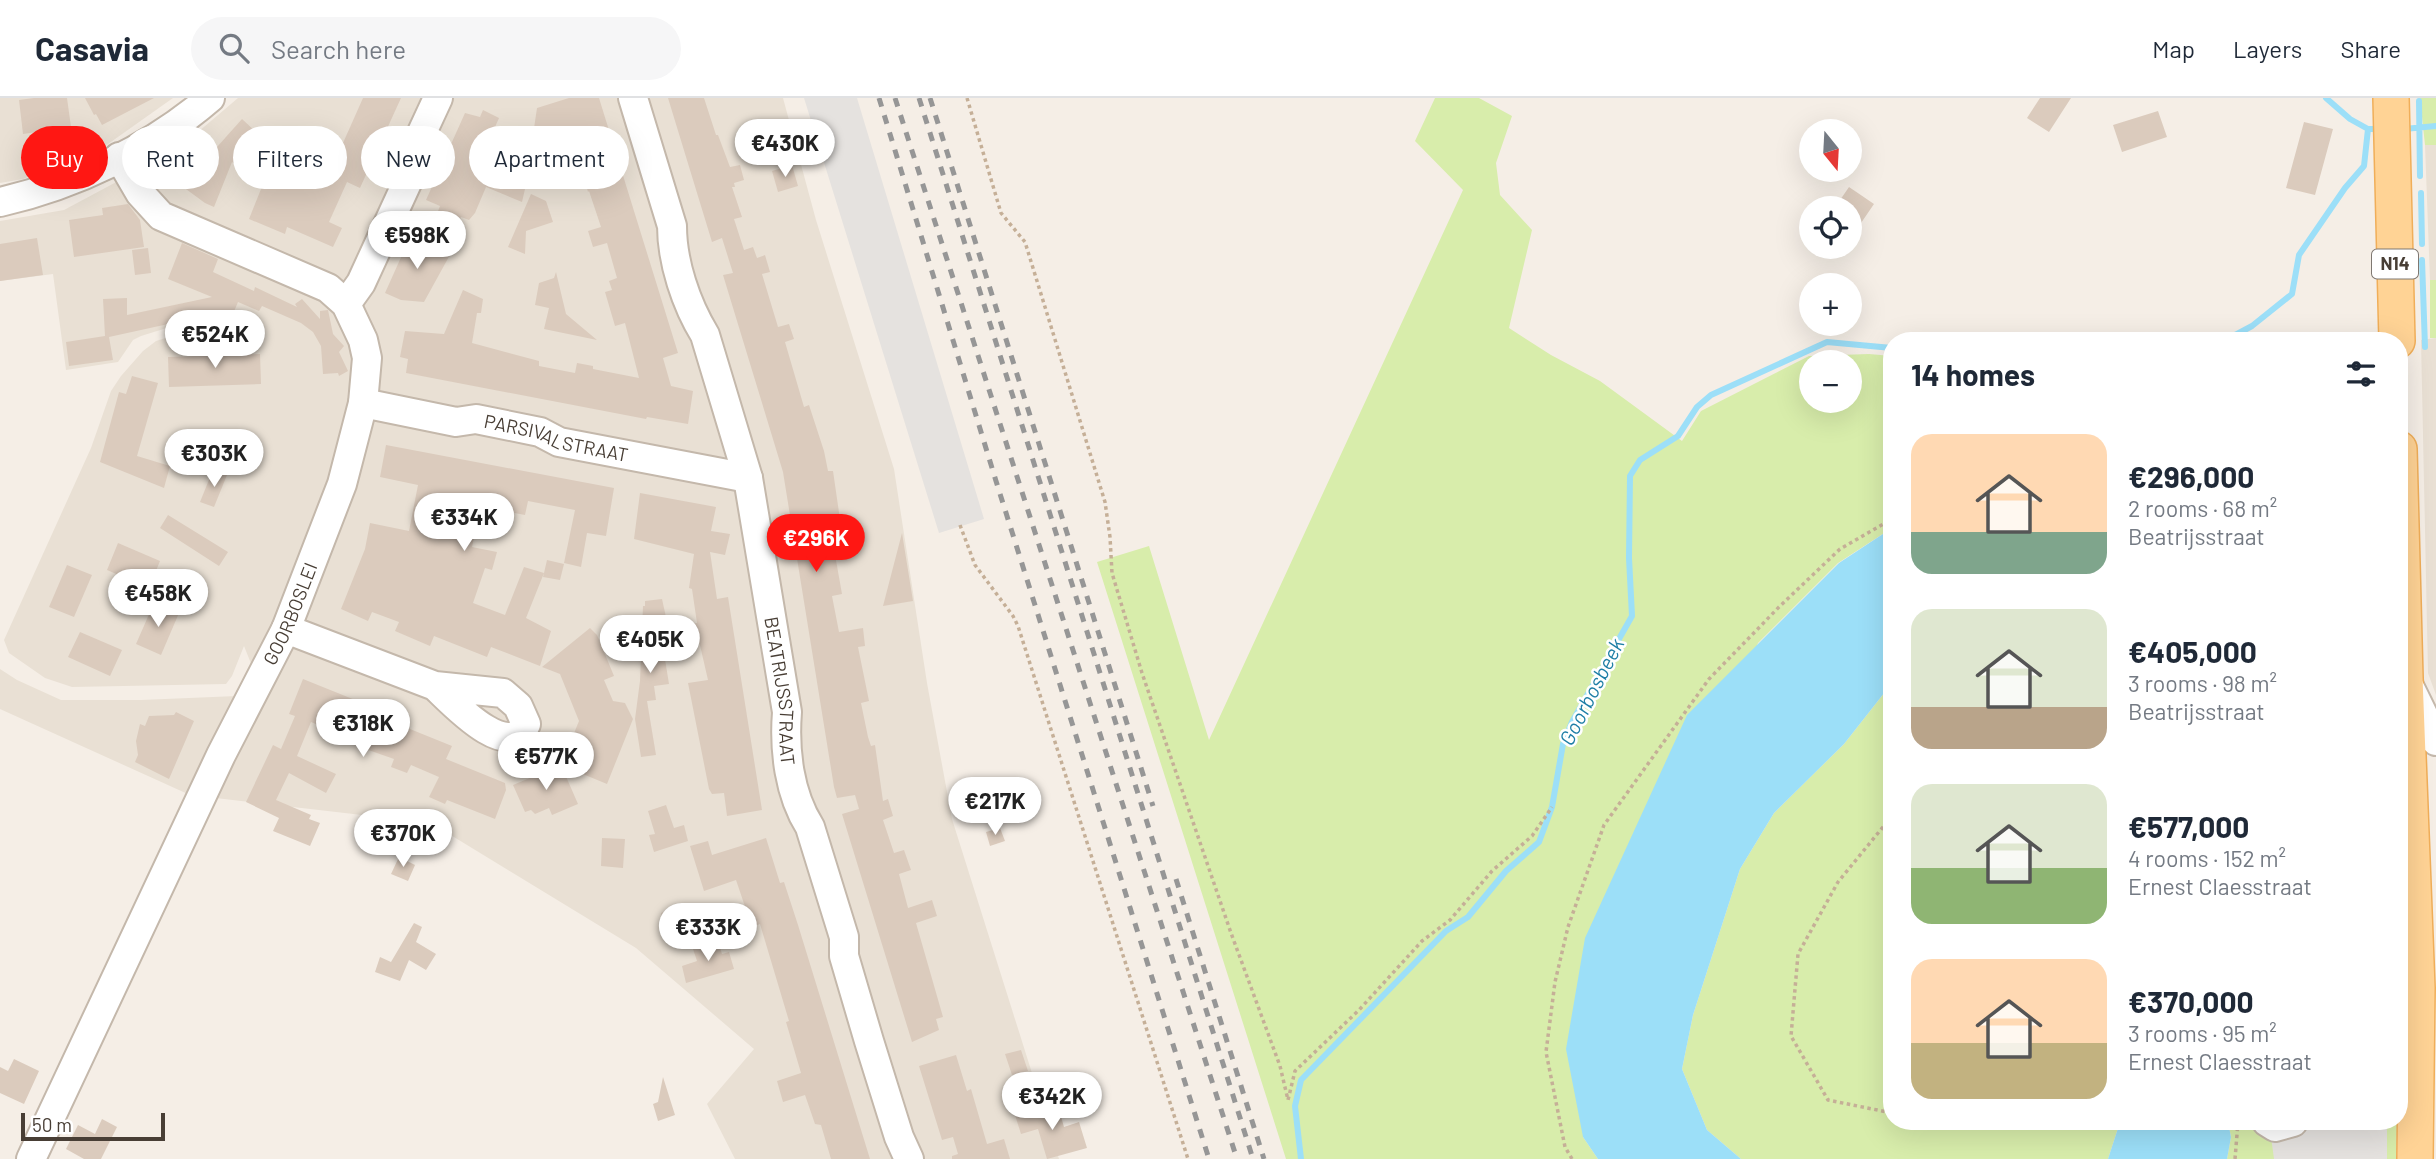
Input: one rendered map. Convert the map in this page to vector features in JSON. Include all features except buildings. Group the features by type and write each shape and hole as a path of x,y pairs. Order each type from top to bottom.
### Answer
{"main road":[{"name":"N14","path":"2390,98 2397,332"},
{"path":"2408,719 2427,981 2408,1082 2415,1159"}],"street":[{"path":"0,202 39,192 120,157 178,122 211,98"},
{"path":"346,304 360,283 412,172 413,152 438,98"},
{"name":"BEATRIJSSTRAAT","path":"633,98 672,226 671,246 694,317 705,335 748,478 787,712 784,733 794,791 800,812 813,837 844,937 844,956 869,1041 899,1137 909,1159"},
{"name":"GOORBOSLEI","path":"31,1159 222,755 286,629 342,484 363,403 367,358 363,340 346,304 328,288 161,216 140,193 120,157"},
{"name":"PARSIVALSTRAAT","path":"363,403 456,422 476,419 540,432 559,442 748,478"},
{"path":"286,629 435,686"},
{"path":"2408,684 2436,741"}],"path":[{"path":"967,98 1001,213 1025,242 1105,502 1112,573 1231,933 1280,1066 1288,1100 1295,1071 1359,1010 1422,941 1450,919 1492,871 1532,836 1552,807"},
{"path":"1572,1159 1565,1147 1546,1052 1555,982 1568,927 1604,825 1709,679 1840,549 1883,524"},
{"path":"960,525 975,565 1018,626 1188,1159"},
{"path":"1883,827 1838,882 1798,954 1791,1036 1828,1100 1883,1111"},
{"path":"2235,1159 2237,1130"}],"shaded area":[{"path":"0,98 173,98 133,126 122,126 122,134 108,144 108,126 21,126 21,179 0,183"},
{"path":"238,98 783,98 816,220 894,469 927,683 952,819 1059,1159 735,1159 707,1104 754,1049 636,948 431,823 190,795 0,709 0,669 17,680 61,700 141,700 237,696 252,666 244,646 226,684 72,687 45,678 9,653 4,640 91,448 111,391 143,351 156,341 175,335 176,328 173,326 133,340 118,362 66,370 53,274 0,281 0,221 64,210 108,189 122,179 122,189 219,189 219,126 205,126"},
{"path":"804,98 857,98 984,519 939,533"},
{"path":"2425,145 2436,145 2436,280 2430,280"},
{"path":"2436,338 2436,695 2428,673 2421,340"},
{"path":"2270,1130 2387,1130 2387,1159 2274,1159"}],"green space":[{"path":"1435,98 1479,98 1512,116 1496,163 1500,195 1532,230 1509,328 1551,355 1600,381 1682,441 1701,411 1799,361 1799,413 1862,413 1862,354 1883,355 1883,534 1838,563 1758,643 1583,1137 1598,1159 1286,1159 1097,562 1149,546 1209,740 1463,190 1415,141"},
{"path":"2420,98 2436,98 2436,145 2425,145"},
{"path":"2430,280 2436,280 2436,338 2430,338"},
{"path":"1883,694 1883,1130 2117,1130 2108,1159 1741,1159 1707,1130 1682,1069 1693,1015 1740,869 1774,813 1844,744"},
{"path":"2230,1130 2397,1130 2396,1159 2227,1159"}],"water":[{"path":"1883,534 1883,694 1844,744 1774,813 1740,869 1693,1015 1682,1069 1707,1130 1741,1159 1598,1159 1583,1137 1566,1049 1585,938 1687,715 1839,563"},
{"path":"2117,1130 2230,1130 2227,1159 2108,1159"}],"waterway":[{"path":"2326,98 2350,119 2368,129"},
{"path":"2419,101 2420,176"},
{"name":"Goorbosbeek","path":"2404,129 2436,126"},
{"name":"Goorbosbeek","path":"2241,332 2292,294 2299,255 2345,188 2364,166 2368,129 2383,129"},
{"path":"2421,193 2422,244"},
{"path":"2422,260 2425,347"},
{"name":"Goorbosbeek","path":"1301,1159 1295,1106 1301,1080 1446,931 1468,917 1506,871 1539,842 1552,807 1563,744 1572,722 1632,616 1629,558 1630,476 1640,460 1678,436 1697,407 1711,395 1827,342 1883,347"}],"railway":[{"path":"879,98 1209,1159"},
{"path":"895,98 1237,1159"},
{"path":"919,98 1253,1159"},
{"path":"930,98 1153,806"},
{"path":"1176,879 1264,1159"}]}
